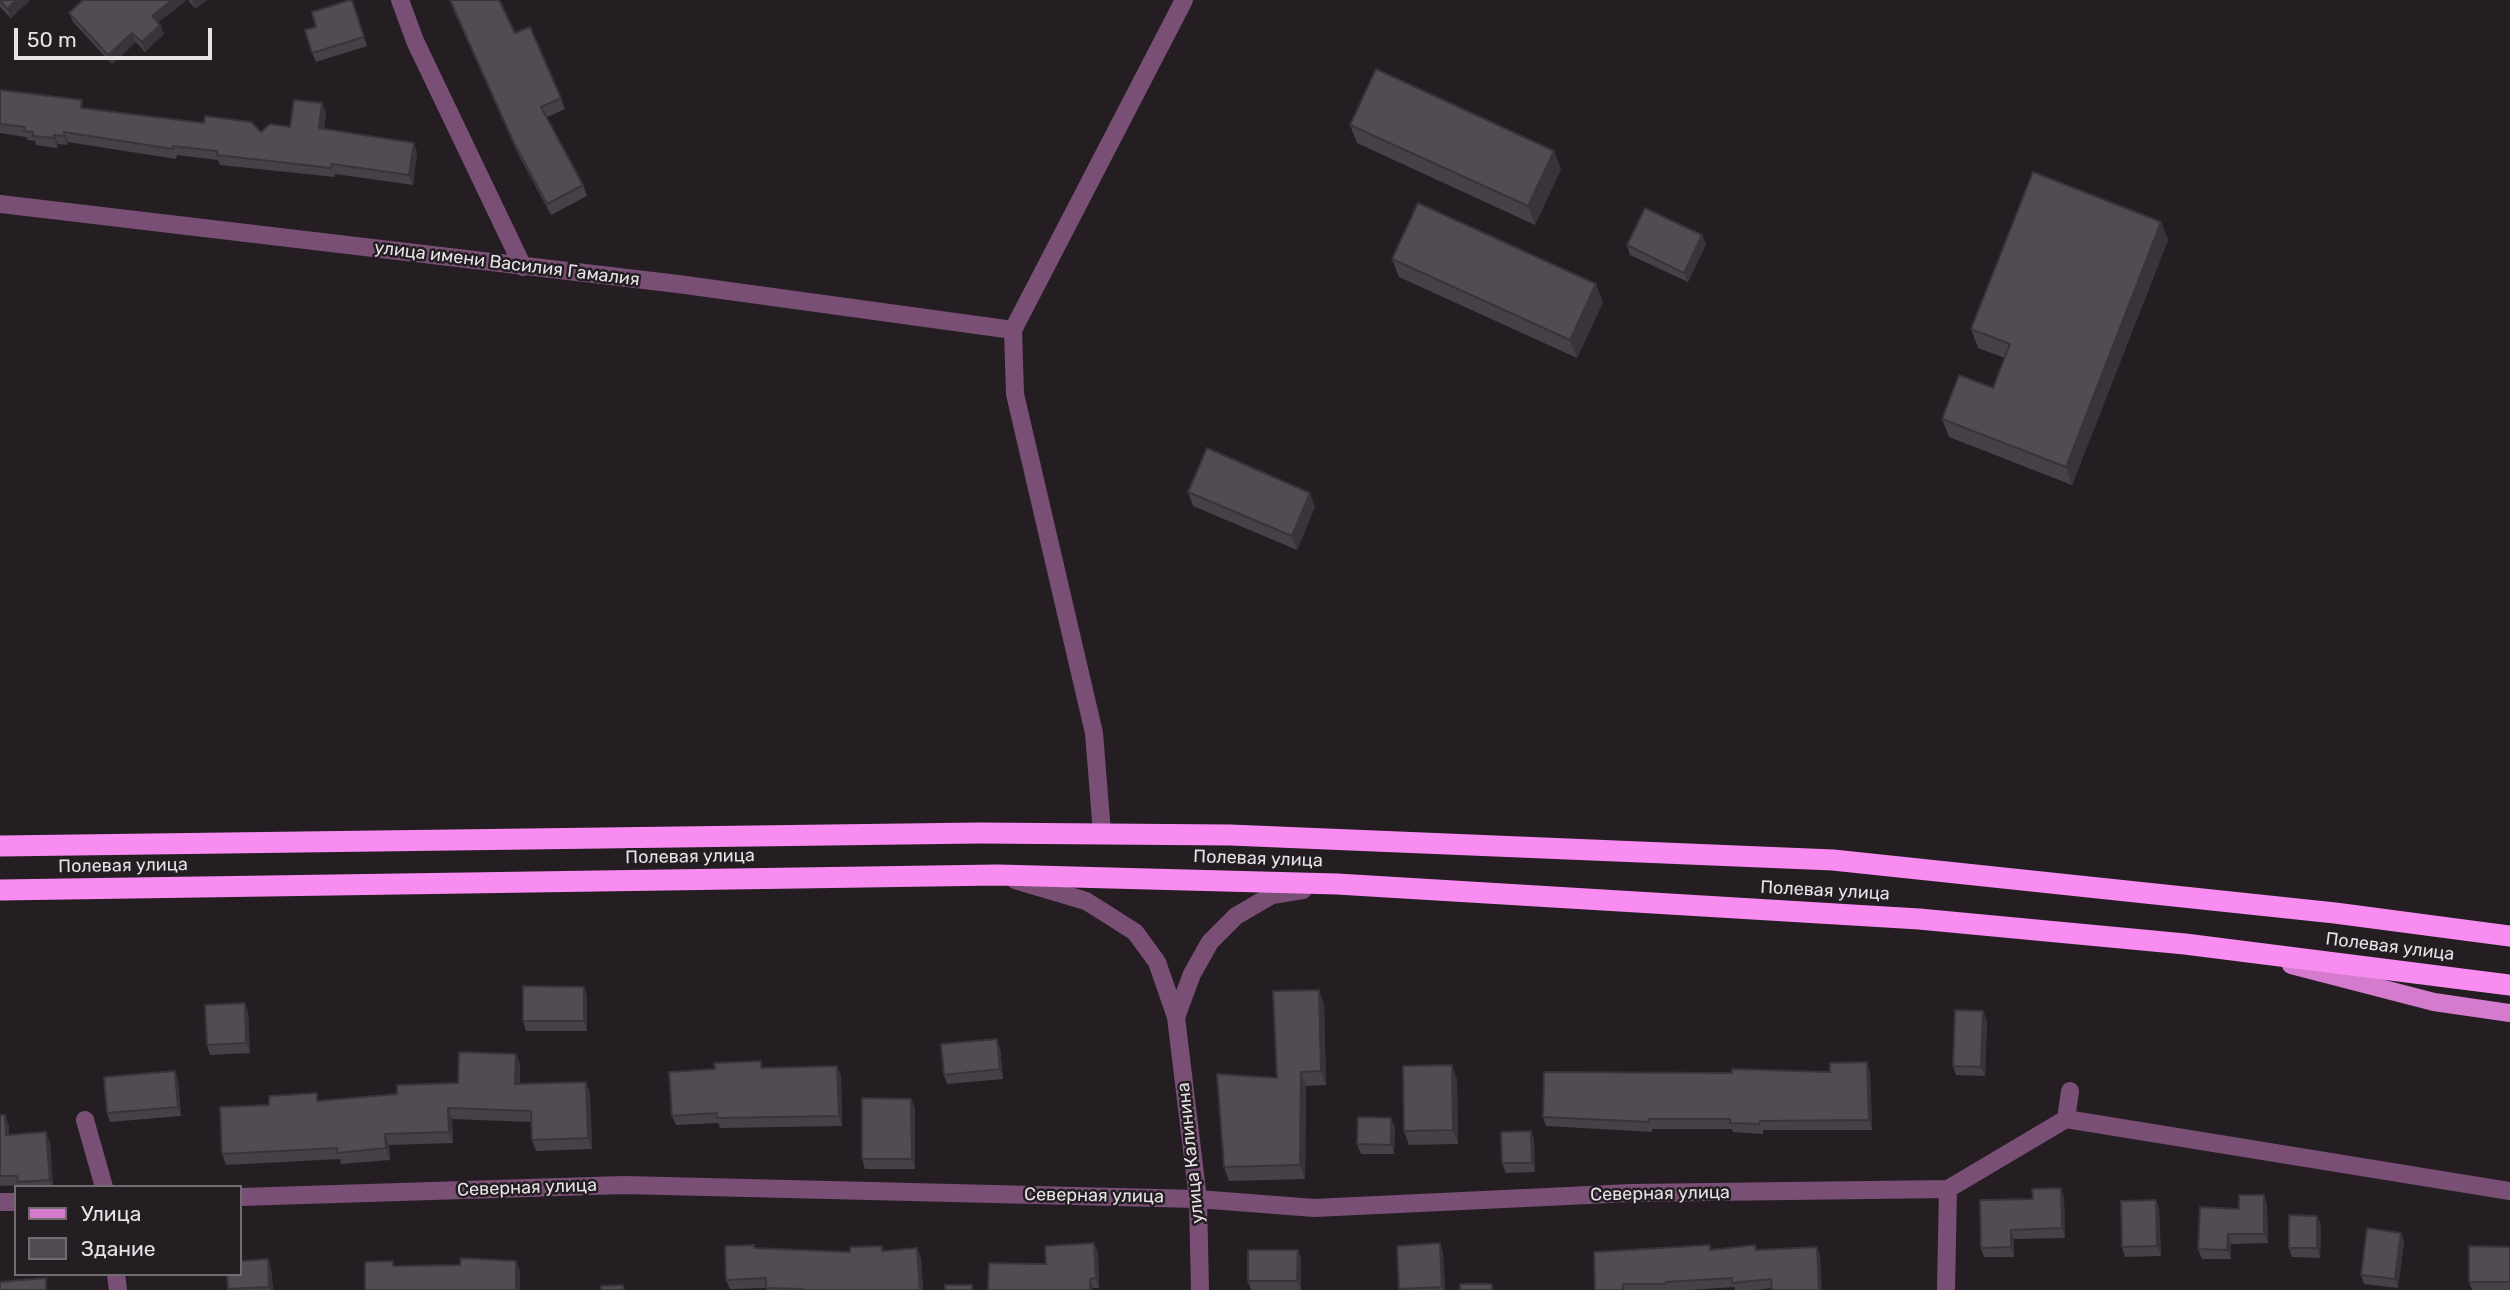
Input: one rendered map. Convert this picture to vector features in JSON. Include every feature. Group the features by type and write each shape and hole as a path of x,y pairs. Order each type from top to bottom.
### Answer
{"highway":[{"name":"Полевая улица","path":"0,846 1102,833 1230,835 1833,860 2335,913 2510,936"},
{"name":"Полевая улица","path":"0,890 998,875 1337,884 1919,919 2227,949 2510,985"}],"main road":[{"path":"2227,949 2434,1002 2510,1013"}],"street":[{"path":"400,0 415,41 523,267"},
{"path":"1102,833 1094,733 1016,394 1013,330 1184,0"},
{"name":"улица имени Василия Гамалия","path":"0,204 678,284 1013,330"},
{"name":"улица Калинина","path":"998,875 1086,901 1135,932 1157,962 1175,1017 1198,1199 1200,1290"},
{"path":"1175,1017 1192,974 1210,942 1236,916 1272,895 1337,884"},
{"path":"2066,1119 2070,1091"},
{"path":"1946,1290 1948,1189 2066,1119 2510,1191"},
{"path":"85,1120 103,1185"},
{"name":"Северная улица","path":"242,1197 624,1185 1198,1199 1314,1208 1631,1193 1948,1189"}],"building":[{"path":"0,0 16,0 7,9"},
{"path":"83,0 172,0 152,16 160,25 142,42 132,33 108,55 69,13"},
{"path":"350,0 364,37 312,53 305,30 316,27 312,12"},
{"path":"450,0 499,0 515,33 530,27 561,98 541,107 583,185 547,204 513,141"},
{"path":"1376,69 1554,151 1528,206 1350,125"},
{"path":"0,90 82,100 81,108 204,123 205,116 251,122 261,132 270,124 290,127 294,100 322,103 319,128 414,143 409,175 332,164 331,168 217,155 217,151 173,146 173,149 64,132 64,136 54,135 54,138 33,136 33,132 24,131 25,127 0,124"},
{"path":"2033,172 2161,222 2066,467 1942,419 1959,375 1993,388 2010,344 1971,329"},
{"path":"1418,203 1596,284 1570,340 1392,259"},
{"path":"1645,208 1702,235 1684,273 1627,245"},
{"path":"1207,448 1310,493 1292,536 1188,492"},
{"path":"523,986 584,987 584,1021 523,1021"},
{"path":"1319,990 1321,1071 1301,1072 1300,1165 1224,1167 1217,1074 1277,1078 1273,991"},
{"path":"245,1003 246,1043 207,1045 205,1005"},
{"path":"1955,1010 1983,1011 1981,1067 1953,1066"},
{"path":"997,1039 1000,1069 944,1075 941,1044"},
{"path":"459,1052 516,1054 515,1084 586,1082 588,1138 532,1140 531,1111 448,1108 449,1132 385,1134 386,1148 337,1153 337,1148 222,1154 220,1107 269,1105 269,1096 317,1093 317,1101 397,1094 397,1085 458,1083"},
{"path":"761,1061 761,1068 837,1066 839,1116 717,1118 717,1113 672,1116 669,1072 715,1069 714,1063"},
{"path":"1867,1062 1869,1120 1760,1121 1759,1124 1730,1123 1730,1119 1649,1119 1649,1122 1543,1117 1544,1072 1732,1073 1732,1069 1830,1072 1830,1063"},
{"path":"1452,1065 1453,1130 1404,1131 1403,1066"},
{"path":"175,1071 178,1107 107,1113 104,1077"},
{"path":"862,1098 911,1099 912,1159 862,1159"},
{"path":"0,1115 5,1115 6,1135 46,1132 50,1180 18,1182 17,1176 0,1176"},
{"path":"1358,1117 1391,1118 1391,1145 1357,1144"},
{"path":"1531,1131 1532,1163 1502,1163 1501,1132"},
{"path":"2061,1188 2062,1228 2011,1230 2011,1247 1981,1248 1980,1200 2033,1199 2032,1189"},
{"path":"2239,1195 2264,1195 2264,1234 2228,1234 2227,1250 2198,1249 2200,1207 2239,1209"},
{"path":"2156,1200 2157,1246 2122,1247 2121,1201"},
{"path":"2289,1215 2317,1216 2317,1248 2289,1248"},
{"path":"2367,1228 2401,1233 2395,1279 2361,1275"},
{"path":"1094,1243 1096,1278 1090,1279 1090,1290 988,1290 989,1263 1046,1264 1045,1246"},
{"path":"1440,1243 1442,1287 1399,1289 1397,1246"},
{"path":"754,1245 754,1248 850,1252 850,1247 882,1246 882,1251 917,1248 920,1290 803,1290 766,1288 766,1278 726,1280 725,1246"},
{"path":"1710,1245 1710,1250 1755,1245 1756,1250 1817,1247 1819,1290 1772,1290 1771,1279 1732,1283 1732,1278 1666,1284 1623,1284 1623,1290 1595,1290 1594,1252"},
{"path":"2469,1246 2510,1247 2510,1282 2469,1282"},
{"path":"1248,1250 1298,1250 1297,1281 1248,1281"},
{"path":"461,1258 516,1261 516,1290 365,1290 365,1262 393,1261 393,1266 460,1265"},
{"path":"268,1259 269,1287 228,1289 227,1276 242,1276 242,1261"},
{"path":"46,1278 46,1290 0,1290 0,1282"},
{"path":"1460,1284 1492,1284 1492,1290 1460,1290"},
{"path":"623,1285 624,1290 601,1290 601,1286"},
{"path":"945,1285 972,1285 972,1290 945,1290"}]}
